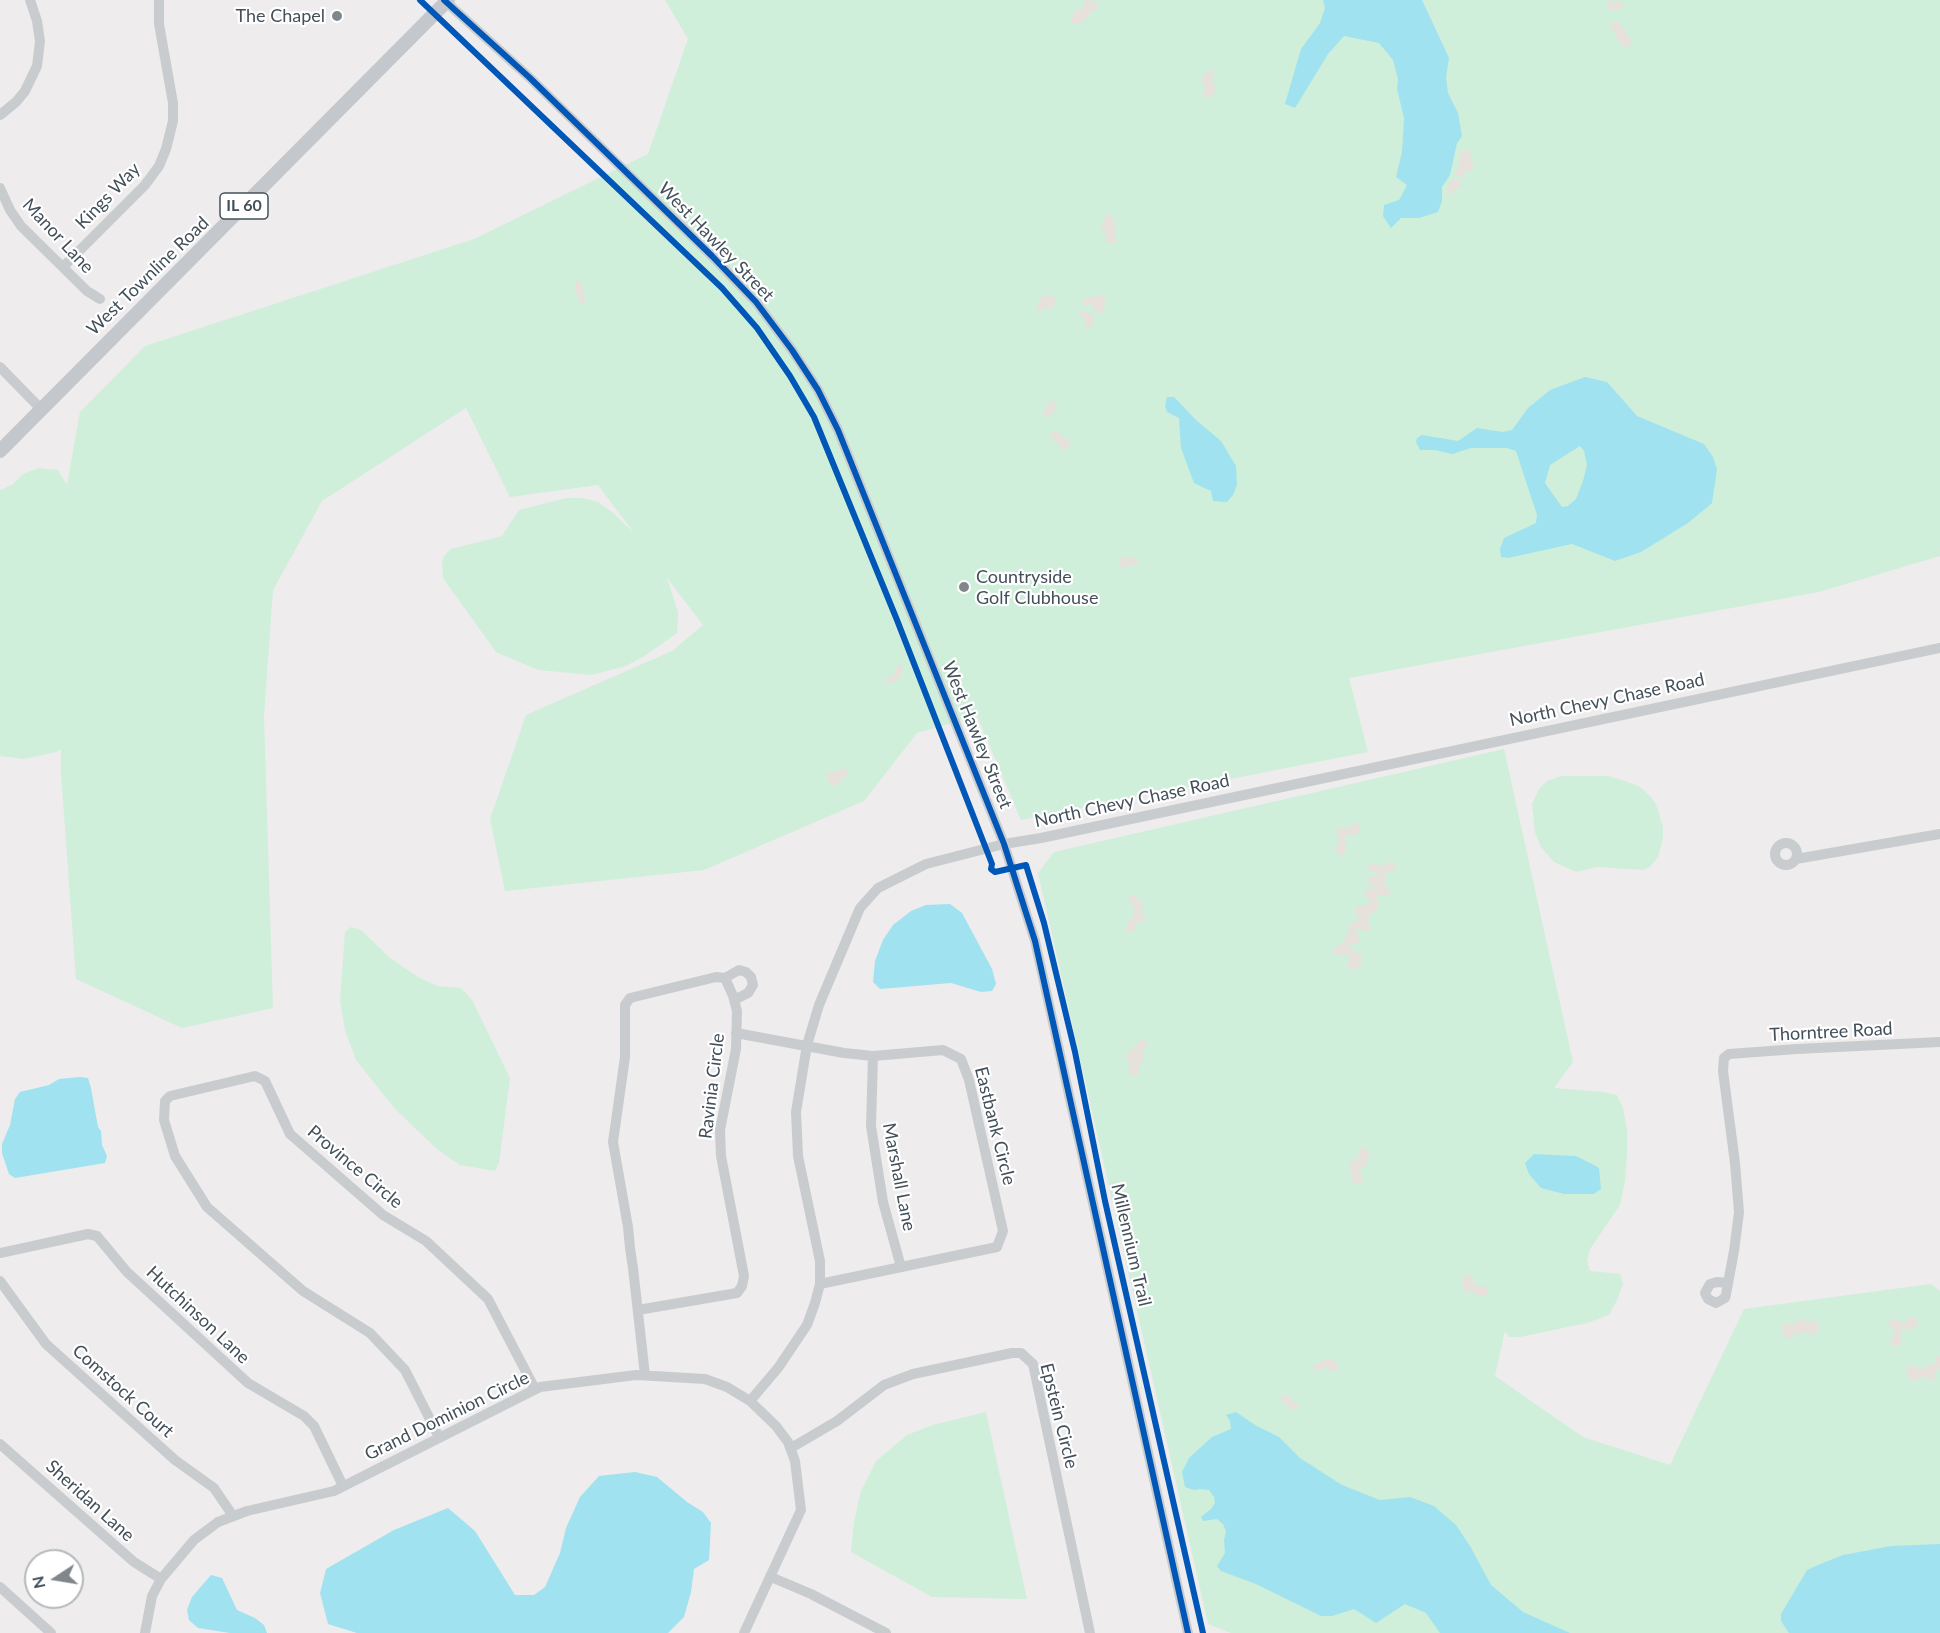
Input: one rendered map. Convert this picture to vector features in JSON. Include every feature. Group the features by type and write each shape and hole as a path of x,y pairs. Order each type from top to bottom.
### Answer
{"main road":[{"name":"West Townline Road","path":"0,451 446,1"}],"street":[{"path":"0,115 25,91 37,66 40,41 37,21 30,0"},
{"name":"Kings Way","path":"63,267 145,185 159,166 166,149 173,121 173,103 159,24 159,0"},
{"name":"West Hawley Street","path":"446,1 530,78 756,302 818,390 838,430 1004,844 1026,911 1047,991 1188,1633"},
{"name":"Manor Lane","path":"0,188 10,210 21,226 87,291 100,299"},
{"path":"0,367 41,409"},
{"name":"North Chevy Chase Road","path":"750,1401 778,1368 807,1325 815,1303 820,1261 798,1156 796,1112 807,1045 819,1005 860,908 878,888 926,864 1004,844 1940,648"},
{"path":"1796,859 1940,834"},
{"path":"645,1375 628,1227 613,1142 625,1057 625,1005 630,998 716,977 725,978 739,970 746,972 751,977 753,985 748,993 734,1000"},
{"name":"Ravinia Circle","path":"638,1310 737,1293 742,1286 744,1276 721,1156 720,1130 736,1049 736,1011 725,978"},
{"name":"Eastbank Circle","path":"736,1033 844,1053 873,1056 943,1050 961,1059 969,1080 1003,1231 997,1246 819,1284"},
{"name":"Thorntree Road","path":"1728,1283 1740,1203 1723,1071 1724,1058 1730,1054 1797,1049 1940,1042"},
{"name":"Marshall Lane","path":"873,1056 871,1126 884,1202 901,1268"},
{"name":"Province Circle","path":"440,1437 405,1370 370,1333 303,1291 207,1207 175,1156 164,1120 165,1101 170,1096 255,1076 265,1081 290,1134 383,1215 426,1240 488,1299 534,1389"},
{"name":"Hutchinson Lane","path":"0,1253 88,1234 97,1236 127,1272 248,1383 304,1416 314,1426 344,1486"},
{"name":"Comstock Court","path":"0,1281 46,1344 175,1460 214,1488 233,1516"},
{"name":"Epstein Circle","path":"791,1448 837,1421 884,1386 900,1379 1012,1353 1021,1353 1026,1356 1033,1366 1090,1633"},
{"name":"Grand Dominion Circle","path":"145,1633 153,1596 161,1579 195,1540 218,1522 247,1511 334,1491 534,1389 636,1375 705,1379 727,1387 750,1401 776,1426 791,1448 795,1461 801,1510 744,1633"},
{"name":"Sheridan Lane","path":"0,1444 134,1562 161,1579"},
{"path":"771,1577 811,1594 886,1633"},
{"path":"0,1587 51,1633"}],"green space":[{"path":"665,0 1940,0 1940,556 1819,592 1349,678 1368,752 1021,820 977,716 917,733 864,801 704,870 505,891 490,819 526,715 672,651 703,625 667,578 678,612 677,633 626,666 591,675 538,670 496,652 443,578 444,556 451,549 502,536 519,510 566,498 583,498 598,502 634,533 598,485 510,497 466,408 322,501 273,590 264,716 273,1008 182,1028 76,979 61,749 24,759 0,756 0,490 12,485 23,474 39,468 58,470 67,485 80,412 145,346 474,239 648,154 688,39"},
{"path":"1504,749 1573,1062 1554,1088 1617,1095 1623,1108 1627,1130 1627,1155 1620,1205 1590,1249 1587,1261 1590,1271 1620,1274 1623,1284 1609,1315 1587,1323 1520,1337 1509,1337 1505,1331 1495,1376 1583,1437 1670,1465 1744,1309 1931,1284 1940,1291 1940,1633 1231,1633 1208,1624 1038,873 1054,852"},
{"path":"1561,776 1609,776 1639,786 1651,797 1656,804 1663,827 1663,839 1658,857 1650,867 1643,870 1597,867 1576,872 1554,862 1541,847 1535,833 1532,804 1539,789 1547,781"},
{"path":"351,927 361,930 390,958 418,977 437,986 461,988 472,1000 510,1078 499,1163 495,1171 460,1165 438,1150 395,1109 356,1060 345,1030 340,1001 345,932"},
{"path":"986,1412 1027,1599 932,1597 851,1552 854,1522 861,1491 876,1461 907,1435 933,1425"}],"sand":[{"path":"1087,0 1098,2 1098,8 1090,13 1081,24 1072,24 1071,20 1075,11 1082,9"},
{"path":"1607,0 1621,2 1623,8 1612,11 1608,7"},
{"path":"1619,21 1631,40 1631,44 1626,48 1610,28 1611,23"},
{"path":"1212,70 1215,73 1212,79 1217,92 1205,98 1202,95 1205,91 1201,78"},
{"path":"1464,149 1469,149 1474,167 1471,171 1465,172 1464,177 1461,178 1456,175 1456,172 1460,163 1459,155"},
{"path":"1453,179 1460,181 1462,185 1451,195 1447,188"},
{"path":"1107,214 1111,214 1116,226 1114,234 1117,242 1113,244 1105,242 1106,233 1100,226"},
{"path":"576,281 581,282 584,304 579,303 574,290"},
{"path":"1053,295 1056,300 1052,309 1045,308 1039,312 1036,308 1041,297"},
{"path":"1103,295 1104,313 1093,310 1092,303 1085,306 1082,304 1083,298"},
{"path":"1081,310 1091,313 1095,320 1088,330 1085,329 1086,321 1079,314"},
{"path":"1051,400 1056,403 1057,408 1047,418 1043,414"},
{"path":"1053,432 1058,432 1069,440 1069,448 1061,450 1058,443 1050,438"},
{"path":"1135,557 1139,562 1122,568 1118,562 1121,558"},
{"path":"899,663 903,666 901,675 896,681 885,684 884,681 893,675"},
{"path":"845,768 846,777 834,787 831,786 826,776 827,773"},
{"path":"1354,823 1360,825 1359,832 1345,837 1347,848 1344,855 1339,855 1335,849 1339,840 1337,827 1347,828"},
{"path":"1391,861 1395,863 1395,870 1384,873 1387,880 1383,884 1390,893 1388,896 1376,898 1379,904 1378,909 1368,916 1370,930 1366,932 1358,928 1356,930 1360,940 1358,943 1350,944 1352,949 1361,956 1361,964 1359,968 1350,970 1347,965 1349,955 1338,955 1334,953 1334,948 1344,942 1350,924 1359,920 1355,911 1356,907 1369,904 1370,901 1364,894 1366,890 1376,888 1368,884 1369,876 1379,874 1369,870 1369,863 1376,863 1381,867"},
{"path":"1133,894 1137,896 1138,901 1144,903 1140,911 1146,918 1143,922 1137,922 1135,929 1131,932 1126,931 1125,927 1133,916 1133,905 1129,896"},
{"path":"1144,1040 1147,1041 1147,1045 1143,1050 1144,1059 1139,1064 1140,1074 1132,1077 1129,1075 1130,1065 1126,1055"},
{"path":"1361,1147 1365,1147 1370,1154 1366,1166 1360,1169 1363,1180 1356,1185 1353,1183 1349,1163 1358,1158"},
{"path":"1467,1273 1473,1277 1475,1285 1485,1285 1488,1288 1487,1295 1478,1296 1472,1291 1463,1291 1462,1279"},
{"path":"1911,1316 1917,1319 1918,1325 1912,1330 1903,1328 1901,1330 1902,1344 1895,1347 1890,1343 1895,1331 1888,1324 1889,1321 1895,1318 1903,1324"},
{"path":"1802,1318 1807,1322 1816,1321 1819,1332 1810,1335 1807,1332 1800,1335 1796,1333 1789,1339 1783,1335 1781,1327 1783,1324 1793,1325 1796,1320"},
{"path":"1940,1355 1940,1369 1936,1370 1934,1381 1929,1381 1924,1376 1914,1381 1909,1379 1906,1370 1910,1364 1921,1370 1926,1365 1935,1364 1936,1358"},
{"path":"1327,1358 1336,1361 1339,1369 1333,1372 1326,1367 1316,1372 1313,1366"},
{"path":"1287,1394 1291,1400 1299,1404 1298,1409 1291,1409 1283,1402 1281,1399 1283,1395"}],"water":[{"path":"1323,0 1422,0 1449,58 1446,77 1448,93 1458,113 1462,136 1457,143 1450,175 1442,187 1442,201 1438,212 1419,218 1401,218 1391,228 1383,216 1384,205 1399,200 1407,185 1396,177 1402,152 1404,118 1397,89 1398,79 1393,60 1379,43 1344,36 1328,54 1295,108 1285,104 1301,49 1320,23 1325,8"},
{"path":"1585,377 1607,382 1637,416 1704,444 1713,457 1717,469 1712,503 1688,523 1641,552 1615,561 1572,544 1508,558 1501,557 1500,549 1504,538 1536,523 1537,515 1516,451 1507,448 1471,448 1452,454 1435,450 1420,450 1416,442 1417,438 1422,435 1458,441 1477,428 1503,432 1512,430 1528,408 1550,390","holes":["1580,446 1584,451 1587,465 1576,499 1568,506 1562,507 1545,483 1550,465"]},
{"path":"1167,397 1174,397 1221,441 1236,466 1237,485 1227,502 1213,501 1211,491 1194,483 1181,448 1179,418 1167,412 1165,406"},
{"path":"950,904 962,913 992,969 996,984 992,991 981,992 951,983 880,989 873,982 875,961 883,940 893,925 911,911 926,905"},
{"path":"88,1078 91,1088 102,1145 107,1156 105,1163 15,1178 9,1174 2,1153 2,1144 10,1125 15,1099 20,1092 49,1085 59,1079"},
{"path":"1534,1154 1576,1156 1592,1164 1599,1168 1601,1189 1594,1194 1564,1194 1541,1188 1529,1174 1525,1163"},
{"path":"1236,1412 1279,1437 1300,1458 1342,1485 1380,1500 1410,1497 1434,1506 1456,1525 1491,1585 1523,1612 1570,1633 1440,1633 1426,1613 1405,1604 1376,1623 1354,1609 1332,1616 1321,1616 1256,1584 1221,1571 1217,1566 1225,1553 1226,1531 1217,1519 1203,1521 1201,1517 1215,1503 1214,1497 1209,1490 1194,1490 1185,1487 1182,1472 1189,1458 1212,1437 1231,1429 1226,1415"},
{"path":"635,1472 657,1477 703,1512 711,1523 709,1560 694,1569 684,1617 668,1633 357,1633 328,1624 320,1593 326,1569 394,1530 448,1508 475,1531 515,1595 534,1595 545,1587 560,1553 566,1528 580,1497 599,1476"},
{"path":"1940,1544 1940,1633 1789,1633 1781,1621 1781,1614 1807,1570 1843,1555 1891,1546"},
{"path":"211,1575 222,1578 237,1610 255,1618 264,1625 267,1633 230,1633 198,1628 189,1620 187,1610 192,1597"}],"cycle path":[{"name":"Millennium Trail","path":"420,0 722,288 757,328 790,376 814,417 897,620 992,864 991,869 995,872 1026,865 1044,923 1075,1052 1105,1201 1203,1633"},
{"path":"444,0 530,78 756,302 818,390 838,430 1004,844 1035,941 1188,1633"}],"place":[{"name":"The Chapel","path":"337,16"},
{"name":"Countryside Golf Clubhouse","path":"964,587"}]}
